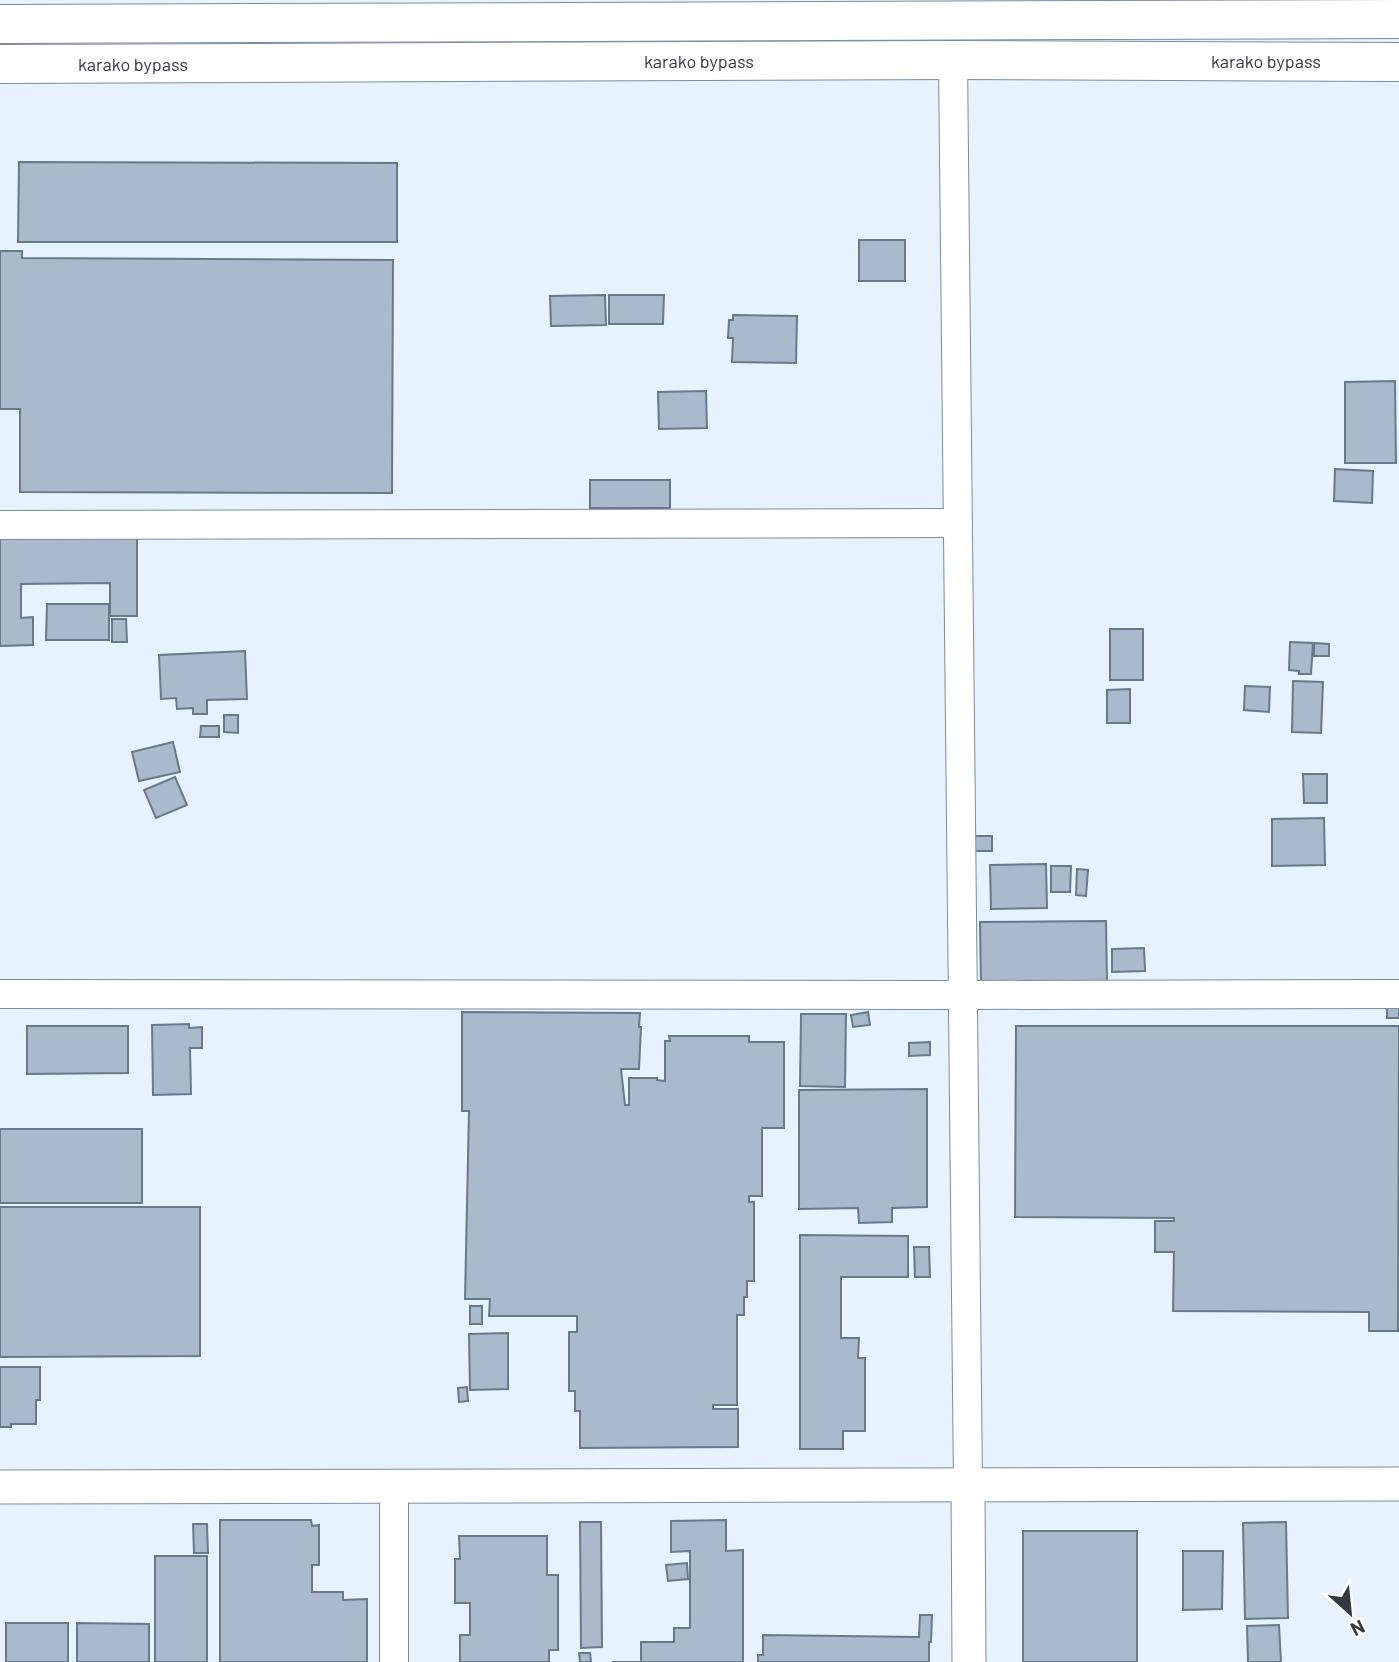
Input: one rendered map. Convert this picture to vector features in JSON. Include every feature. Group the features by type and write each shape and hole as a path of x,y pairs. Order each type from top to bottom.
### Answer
{"highway":[{"path":"0,24 956,11 1399,19"},
{"name":"karako bypass","path":"0,64 953,60 1399,62"}],"street":[{"path":"953,60 969,1662"},
{"path":"0,524 958,523"},
{"path":"0,994 1399,994"},
{"path":"0,1487 1399,1484"},
{"path":"394,1486 394,1662"}],"building":[{"path":"19,162 397,163 397,242 18,242"},
{"path":"859,240 905,240 905,281 859,281"},
{"path":"0,251 22,251 22,258 393,260 392,493 20,492 20,409 0,409"},
{"path":"605,295 606,325 551,326 550,296"},
{"path":"609,295 664,295 663,324 609,324"},
{"path":"733,315 797,316 796,363 732,362 733,338 728,338 729,320 733,320"},
{"path":"1395,381 1396,463 1345,463 1345,382"},
{"path":"706,391 707,428 659,429 658,392"},
{"path":"1335,469 1373,471 1372,503 1334,501"},
{"path":"590,480 670,480 670,508 590,508"},
{"path":"137,537 137,616 110,616 110,583 21,584 21,618 33,617 33,645 0,646 0,539"},
{"path":"47,604 109,604 109,640 46,640"},
{"path":"112,619 126,619 127,642 112,642"},
{"path":"1110,629 1143,629 1143,680 1110,680"},
{"path":"1290,642 1313,643 1311,674 1299,674 1299,671 1289,670"},
{"path":"1314,643 1329,644 1329,656 1314,656"},
{"path":"245,651 247,699 207,700 207,714 193,714 193,708 177,709 176,698 161,699 159,655"},
{"path":"1293,681 1323,682 1321,733 1292,732"},
{"path":"1245,686 1270,687 1269,712 1244,710"},
{"path":"1130,689 1130,723 1107,723 1107,690"},
{"path":"224,715 238,715 238,733 224,732"},
{"path":"201,726 219,726 219,737 200,737"},
{"path":"173,742 180,772 139,781 132,752"},
{"path":"1303,774 1327,774 1327,803 1304,803"},
{"path":"175,777 187,805 156,818 144,790"},
{"path":"1324,818 1325,865 1272,866 1272,819"},
{"path":"968,836 992,836 992,851 968,851"},
{"path":"1046,864 1047,908 991,909 990,865"},
{"path":"1051,866 1071,866 1070,892 1051,892"},
{"path":"1077,869 1088,870 1086,896 1076,895"},
{"path":"1106,921 1107,982 981,983 980,922"},
{"path":"1144,948 1145,971 1112,972 1112,949"},
{"path":"1387,1007 1399,1007 1399,1018 1387,1018"},
{"path":"462,1012 640,1013 639,1069 621,1069 625,1105 629,1105 629,1078 657,1078 665,1081 665,1041 670,1041 669,1036 749,1036 749,1042 784,1042 784,1128 762,1128 762,1196 749,1196 749,1202 754,1202 754,1281 747,1281 744,1315 737,1315 737,1405 713,1405 713,1409 738,1409 738,1447 580,1448 580,1411 575,1411 575,1391 569,1391 569,1332 577,1332 577,1316 489,1316 490,1299 465,1299 469,1111 462,1111"},
{"path":"868,1012 870,1025 853,1027 851,1015"},
{"path":"801,1014 846,1014 845,1087 800,1086"},
{"path":"189,1024 189,1028 202,1027 202,1048 190,1048 191,1094 153,1095 152,1025"},
{"path":"27,1026 128,1026 128,1073 27,1074"},
{"path":"1016,1026 1399,1026 1398,1331 1369,1331 1369,1312 1173,1311 1174,1252 1155,1252 1155,1221 1174,1221 1174,1218 1015,1217"},
{"path":"930,1042 930,1055 909,1056 909,1043"},
{"path":"927,1089 927,1207 892,1208 892,1222 859,1223 858,1208 799,1209 799,1090"},
{"path":"0,1129 142,1129 142,1203 0,1203"},
{"path":"0,1207 200,1207 200,1356 0,1357"},
{"path":"800,1235 908,1236 908,1277 841,1277 841,1338 859,1338 858,1358 865,1358 865,1431 843,1431 843,1449 800,1449"},
{"path":"914,1247 929,1247 930,1277 915,1277"},
{"path":"470,1306 482,1306 482,1324 470,1324"},
{"path":"508,1333 508,1389 470,1390 469,1334"},
{"path":"0,1367 40,1367 40,1400 36,1400 36,1424 0,1427"},
{"path":"467,1387 468,1401 459,1402 458,1388"},
{"path":"220,1520 311,1520 312,1526 319,1525 319,1565 312,1565 312,1592 343,1592 343,1600 367,1599 367,1662 220,1662"},
{"path":"726,1520 726,1551 743,1550 743,1662 641,1662 641,1642 674,1642 674,1628 690,1628 690,1551 671,1552 671,1521"},
{"path":"580,1522 601,1522 602,1647 581,1648"},
{"path":"1286,1522 1288,1618 1245,1619 1243,1523"},
{"path":"193,1524 207,1524 208,1553 194,1553"},
{"path":"1023,1531 1137,1531 1137,1662 1023,1662"},
{"path":"459,1536 547,1536 547,1575 558,1575 558,1650 549,1650 549,1662 460,1662 460,1635 470,1635 470,1603 455,1603 455,1559 460,1559"},
{"path":"1183,1551 1223,1551 1222,1609 1183,1610"},
{"path":"155,1556 207,1556 207,1662 155,1662"},
{"path":"687,1563 688,1579 668,1581 666,1565"},
{"path":"920,1615 932,1615 929,1662 758,1662 758,1655 763,1655 763,1635 919,1637"},
{"path":"6,1623 68,1623 68,1662 6,1662"},
{"path":"77,1623 149,1624 149,1662 77,1662"},
{"path":"1279,1625 1281,1662 1248,1662 1247,1626"},
{"path":"579,1653 590,1653 591,1662 580,1662"}]}
